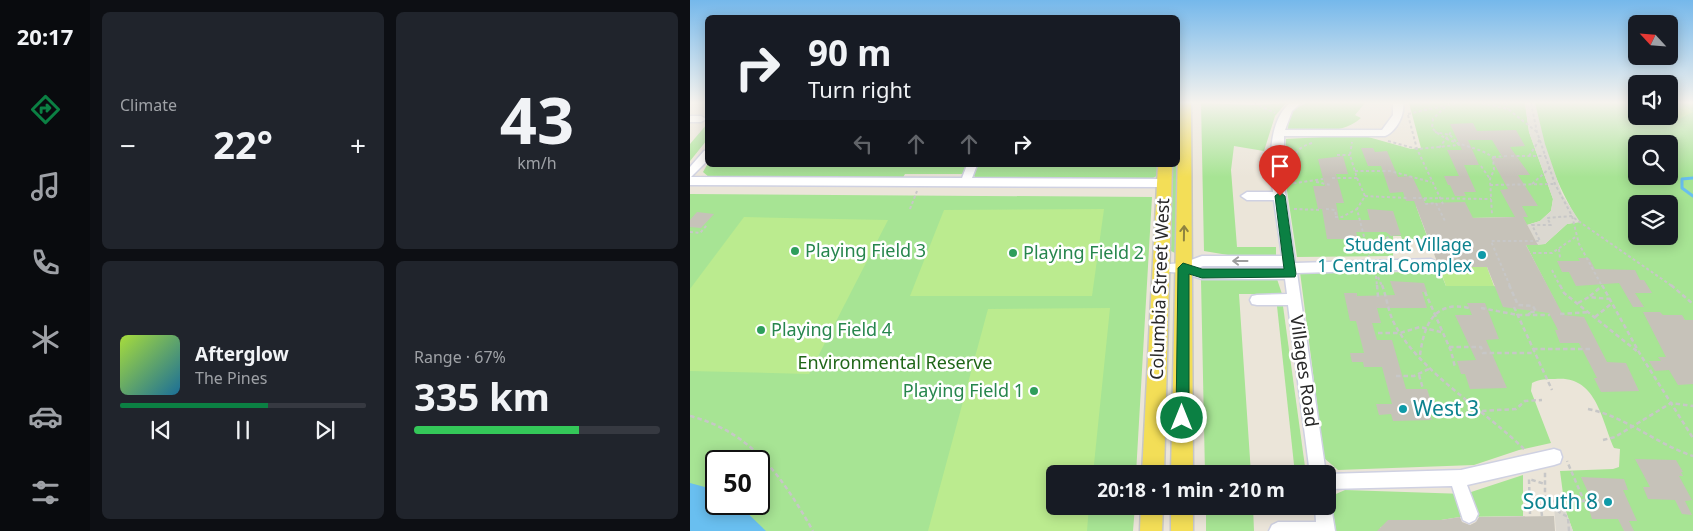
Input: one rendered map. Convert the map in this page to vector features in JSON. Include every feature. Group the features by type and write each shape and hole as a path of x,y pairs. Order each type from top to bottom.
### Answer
{"main road":[{"name":"Columbia Street West","path":"1182,465 1185,128"},
{"name":"Columbia Street West","path":"1153,465 1165,167"},
{"path":"1151,531 1152,515"},
{"path":"1182,515 1182,531"}],"street":[{"name":"Villages Road","path":"1281,128 1280,134 1282,193 1290,268 1317,465"},
{"path":"1280,134 1386,133 1389,128"},
{"path":"690,174 705,156"},
{"path":"966,182 971,167"},
{"path":"690,181 1164,183"},
{"path":"1247,196 1282,193"},
{"path":"1161,268 1183,268 1202,274 1290,268 1431,264"},
{"path":"1257,300 1294,299"},
{"path":"1336,481 1456,478 1550,458"},
{"path":"1456,478 1469,514"},
{"path":"1278,531 1326,531 1324,515"}],"path":[{"path":"1411,128 1417,149 1443,204"},
{"path":"1432,128 1440,139 1481,149 1493,157 1507,156"},
{"path":"1532,128 1537,132"},
{"path":"1536,128 1555,184 1577,222 1661,276 1693,304"},
{"path":"1435,132 1450,133 1459,145"},
{"path":"1439,148 1450,133"},
{"path":"1530,156 1540,139"},
{"path":"1353,140 1350,154 1365,196"},
{"path":"1282,193 1293,157 1300,146 1313,142"},
{"path":"1417,149 1459,145"},
{"path":"1337,155 1350,154"},
{"path":"1511,156 1546,156"},
{"path":"1492,215 1490,179 1494,170 1493,157"},
{"path":"1482,166 1490,179"},
{"path":"1532,184 1550,168"},
{"path":"1355,171 1390,171 1432,183"},
{"path":"1332,178 1357,178"},
{"path":"1282,193 1323,179"},
{"path":"910,209 921,181"},
{"path":"1313,182 1330,185"},
{"path":"1490,185 1555,184"},
{"path":"1282,193 1321,210"},
{"path":"1365,196 1407,198"},
{"path":"1326,209 1334,210 1335,216 1342,217 1357,209 1365,196"},
{"path":"1413,198 1491,199"},
{"path":"1424,198 1426,204 1436,204 1444,220"},
{"path":"1357,209 1373,267"},
{"path":"1572,216 1577,236 1602,286 1640,354 1693,438"},
{"path":"1530,315 1528,312 1536,312 1533,306 1518,305 1491,241 1540,241 1532,225 1551,225 1547,218 1572,216"},
{"path":"690,232 700,232 707,225"},
{"path":"1368,252 1391,235"},
{"path":"1533,252 1552,253 1577,236"},
{"path":"1559,249 1560,258"},
{"path":"1378,297 1374,270 1386,294 1396,327 1431,368 1458,394 1550,458 1584,501 1565,504 1540,498 1542,516"},
{"path":"1552,270 1564,292 1640,354"},
{"path":"1578,303 1602,286"},
{"path":"1425,292 1456,367"},
{"path":"1590,296 1610,300"},
{"path":"1595,317 1612,303"},
{"path":"1420,355 1425,328 1435,313 1462,305 1469,308"},
{"path":"1514,307 1552,390"},
{"path":"1481,308 1518,315 1550,315"},
{"path":"1560,314 1589,312"},
{"path":"1378,333 1400,333 1420,328 1441,332"},
{"path":"1449,347 1481,347 1483,353 1535,353"},
{"path":"1533,349 1590,349"},
{"path":"1396,376 1419,375 1431,368"},
{"path":"1419,375 1423,389"},
{"path":"1482,411 1516,409 1525,402 1542,400"},
{"path":"1603,440 1616,437 1671,403 1693,406"},
{"path":"1588,409 1597,410 1633,426 1669,447 1693,456"},
{"path":"690,416 699,417 732,431 765,460 799,506 813,531"},
{"path":"1545,499 1545,484 1550,458"},
{"path":"1530,514 1529,479 1545,484"},
{"path":"1557,502 1558,512 1568,517 1569,531"}],"green space":[{"path":"705,128 705,142 690,161 690,144"},
{"path":"1202,128 1271,128 1264,151 1234,146 1231,170 1237,247 1276,247 1276,255 1234,256 1204,251"},
{"path":"1288,128 1343,128 1326,131"},
{"path":"1416,128 1528,128 1553,199 1551,211 1540,221 1527,225 1522,217 1469,218 1416,206 1428,239 1402,239 1401,236 1393,236 1393,256 1297,257 1285,177 1286,139 1361,135 1411,149 1421,148"},
{"path":"1539,128 1693,128 1693,531 1573,531 1565,509 1560,471 1613,469 1619,467 1620,449 1614,448 1595,401 1588,391 1580,384 1569,380 1546,379 1532,383 1531,391 1551,443 1519,450 1474,465 1338,470 1336,465 1332,465 1324,458 1300,272 1371,269 1372,273 1440,271 1446,286 1494,286 1556,303 1526,245 1545,244 1567,224 1579,222 1564,194"},
{"path":"706,167 968,167 966,173 963,174 905,174 902,179 709,177 703,172"},
{"path":"974,167 1160,167 1160,174 1148,181 978,179 971,174"},
{"path":"1173,167 1179,167 1178,252 1171,251"},
{"name":"Environmental Reserve","path":"690,194 1152,197 1137,465 1046,465 1046,515 1134,515 1133,531 690,531"},
{"name":"Playing Field 2","path":"1104,209 1092,296 910,296 944,210"},
{"path":"744,217 888,220 809,374 690,371 690,289"},
{"path":"1439,267 1487,267 1494,286 1446,286"},
{"path":"1204,278 1277,279 1282,294 1239,294 1250,465 1205,465 1201,280"},
{"path":"1277,306 1283,306 1305,465 1294,465"},
{"name":"Playing Field 1","path":"1110,308 1094,465 1046,465 1046,515 1088,515 1087,531 928,531 988,309"},
{"path":"1523,475 1523,516 1392,520 1380,528 1381,531 1336,531 1334,515 1336,515 1336,494 1345,490 1465,494"},
{"path":"1206,515 1253,515 1254,531 1206,531"}],"shaded area":[{"path":"1528,128 1541,128 1562,194 1580,222 1567,224 1545,244 1538,245 1527,225 1540,221 1551,211 1553,199"},
{"path":"1554,506 1565,509 1573,531 1556,531"}],"water":[{"path":"690,483 705,487 705,515 749,515 766,531 690,531"}],"building":[{"path":"1452,128 1475,128 1477,131 1516,130 1525,146 1510,147 1530,175 1518,175 1538,206 1522,206 1528,217 1523,217 1538,245 1526,245 1563,315 1584,317 1607,362 1626,363 1639,391 1601,392 1594,378 1597,378 1579,343 1560,343 1555,330 1558,330 1549,313 1503,307 1487,267 1439,267 1414,201 1406,201 1403,192 1390,193 1381,166 1368,166 1361,148 1373,148 1375,152 1387,151 1398,177 1412,176 1425,203 1465,202 1473,218 1515,217 1500,190 1508,189 1491,158 1503,158 1492,140 1468,140 1479,165 1464,165 1476,192 1464,192 1466,196 1455,196 1444,176 1459,176 1447,150 1462,150"},
{"path":"1343,156 1348,174 1336,174 1344,203 1336,203 1339,220 1370,220 1367,209 1393,211 1401,235 1391,236 1386,232 1356,232 1358,239 1327,239 1322,209 1318,209 1313,186 1325,186 1318,159"},
{"path":"697,212 714,214 701,228 690,227 690,220"},
{"path":"1578,258 1589,258 1595,269 1635,270 1640,280 1644,280 1652,293 1635,293 1644,307 1633,307 1619,283 1576,286 1569,272 1562,272 1557,261 1580,261"},
{"path":"1390,281 1424,283 1427,292 1422,292 1427,308 1377,308 1381,323 1372,323 1377,340 1392,340 1406,389 1427,389 1432,404 1427,404 1432,420 1393,421 1391,414 1379,415 1376,404 1392,404 1382,367 1364,367 1363,362 1352,362 1350,353 1364,353 1356,321 1350,321 1344,293 1357,293 1357,296 1395,295"},
{"path":"1467,303 1485,303 1499,339 1486,340 1507,388 1470,389 1465,374 1461,374 1457,361 1476,360 1455,315 1472,315"},
{"path":"1643,312 1682,315 1685,320 1693,320 1693,384 1678,385 1669,370 1655,371 1649,361 1661,361 1658,357 1666,357"},
{"path":"1635,459 1676,460 1683,472 1681,472 1683,476 1679,476 1692,500 1685,501 1692,515 1682,514 1675,500 1648,499 1643,487 1650,487"},
{"name":"South 8","path":"1581,477 1624,479 1628,490 1623,490 1637,521 1629,521 1634,531 1624,531 1618,519 1592,519 1587,501 1592,501"},
{"path":"1554,516 1555,531 1377,531 1388,520 1441,520 1460,517 1462,522 1470,525 1476,522 1479,517"}],"waterway":[{"path":"1693,178 1682,179 1682,188 1693,196"}],"place":[{"name":"Playing Field 3","path":"795,251"},
{"name":"Playing Field 2","path":"1013,253"},
{"name":"Student Village 1 Central Complex","path":"1482,255"},
{"name":"Playing Field 4","path":"761,330"},
{"name":"Playing Field 1","path":"1034,391"},
{"name":"West 3","path":"1403,409"},
{"name":"South 8","path":"1608,502"}],"route":[{"path":"1182,418 1183,268 1202,274 1291,274 1280,196"}]}
